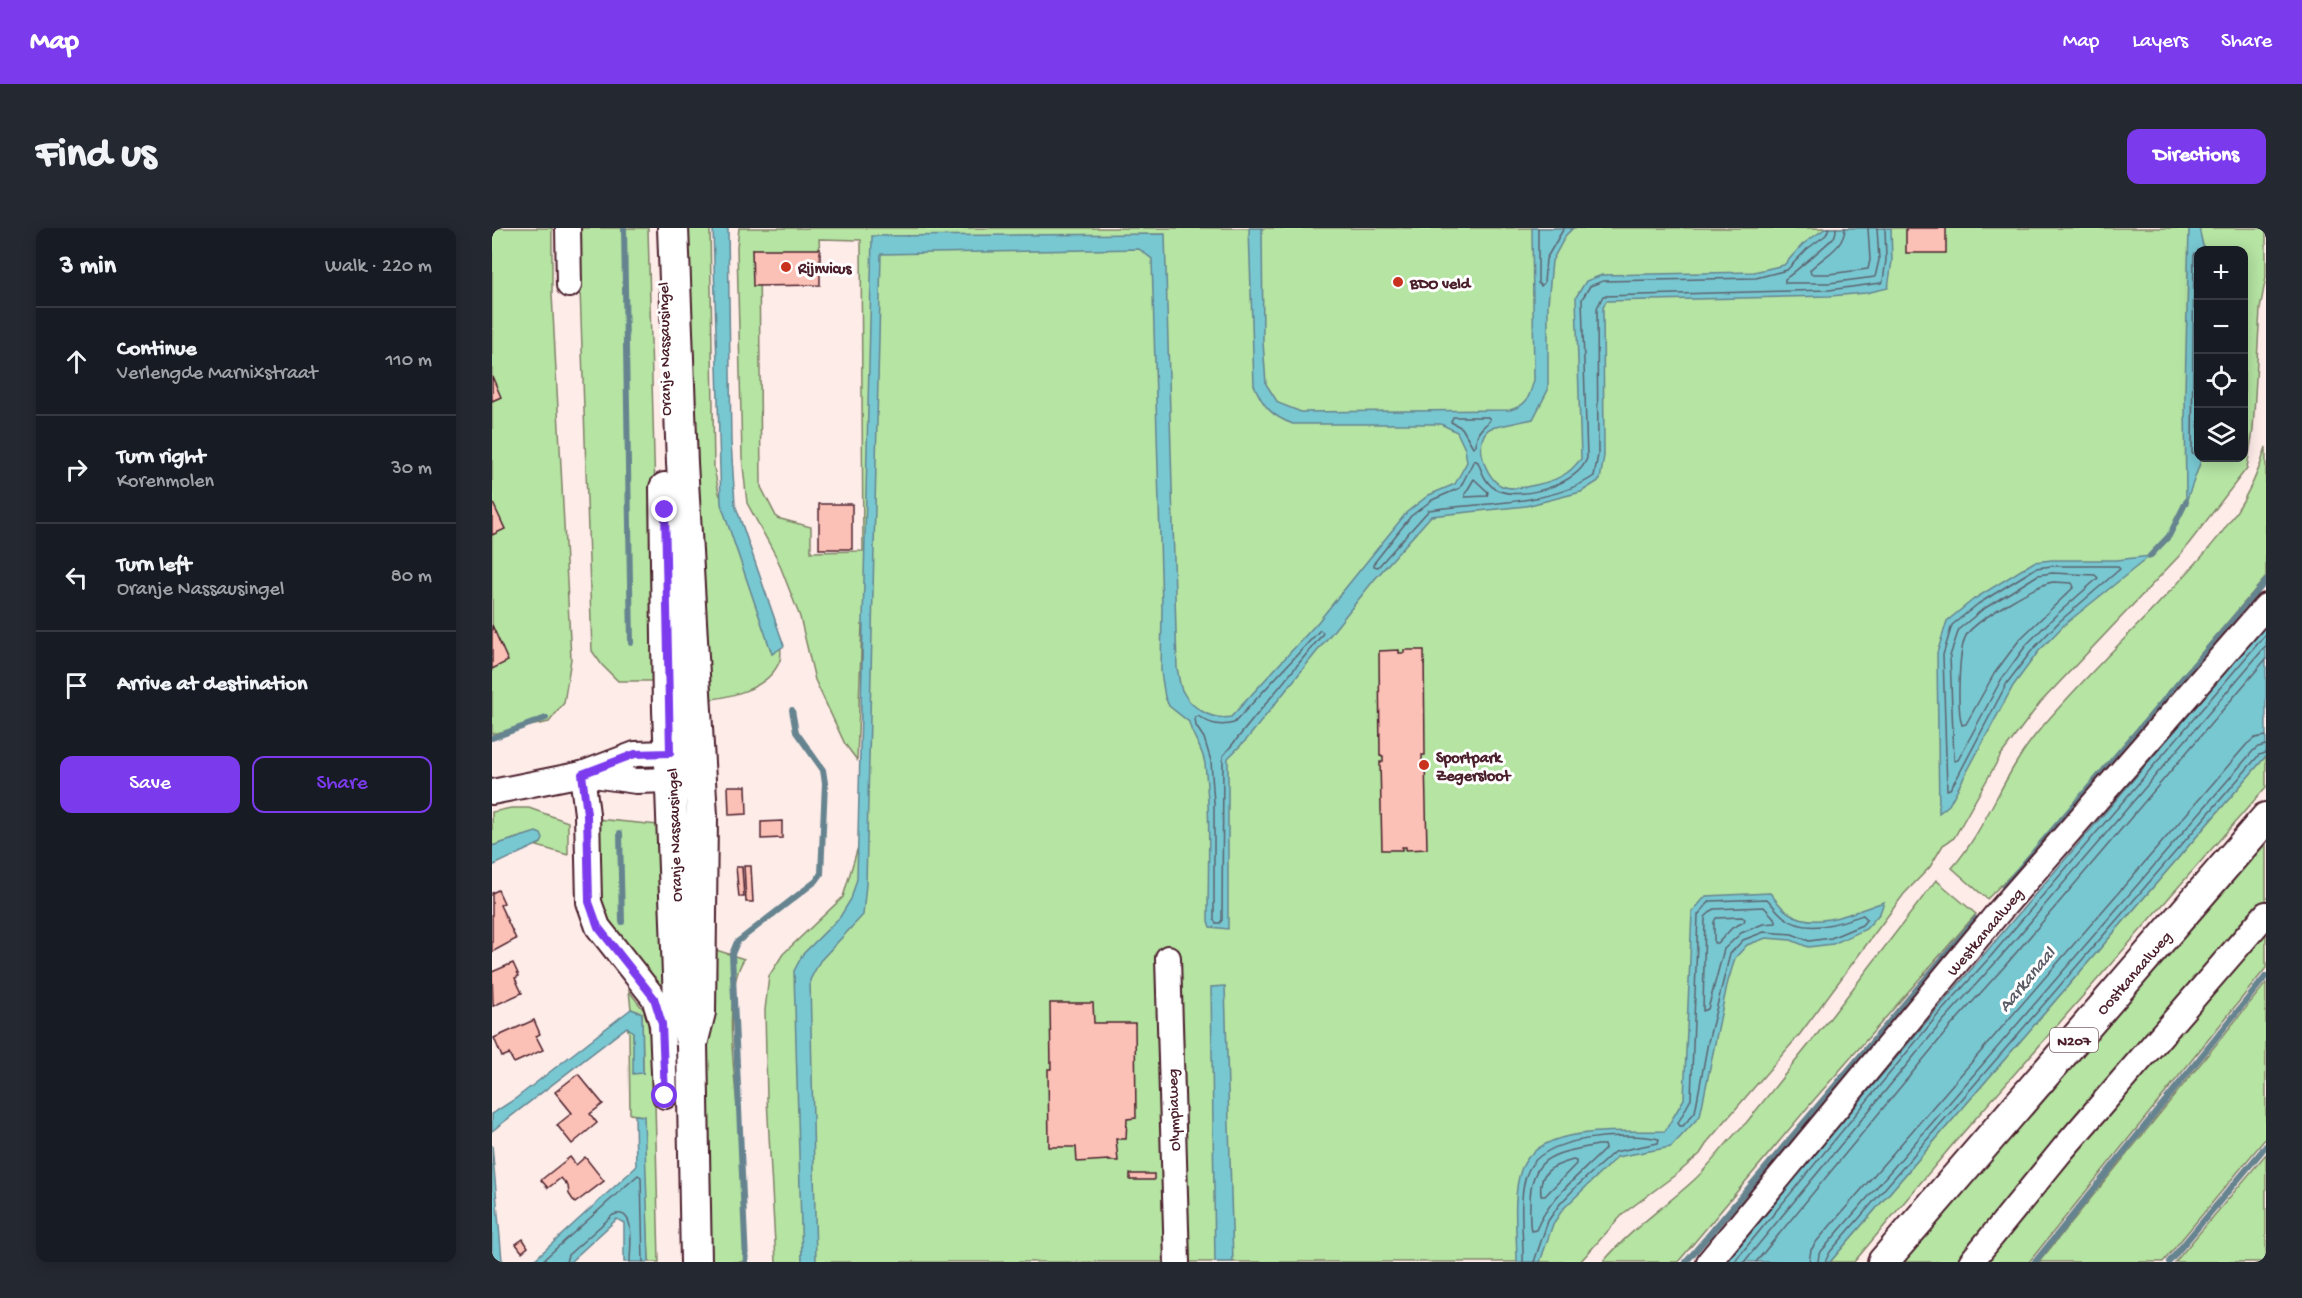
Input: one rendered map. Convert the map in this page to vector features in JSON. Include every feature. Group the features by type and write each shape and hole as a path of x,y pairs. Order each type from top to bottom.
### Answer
{"main road":[{"name":"Oranje Nassausingel","path":"661,228 670,767 679,1001 692,1044"},
{"name":"Oranje Nassausingel","path":"673,228 682,463 702,816 700,1012 692,1044 696,1262"},
{"name":"Oostkanaalweg","path":"1882,1262 2266,819"}],"street":[{"path":"568,228 569,285"},
{"name":"Westkanaalweg","path":"1709,1262 1996,914 2266,606"},
{"path":"492,792 582,774 635,754 670,767 700,761"},
{"path":"582,774 587,814 589,902 598,927 654,998 662,1024 665,1096"},
{"path":"1971,1262 2063,1149 2266,914"},
{"name":"Olympiaweg","path":"1168,958 1177,1262"}],"green space":[{"path":"492,228 552,228 552,294 571,659 564,703 549,722 492,734"},
{"path":"578,228 648,228 660,681 618,681 592,651"},
{"path":"681,228 710,228 714,468 719,493 780,641 781,653 774,671 756,686 719,698 695,701"},
{"name":"Sportpark Zegersloot","path":"739,228 2266,228 2266,277 2260,309 2253,430 2248,462 2248,246 2194,246 2194,462 2248,462 2247,468 2180,555 2040,703 2001,755 1954,838 1943,845 1930,867 1904,894 1800,1034 1709,1140 1700,1154 1624,1213 1580,1262 776,1262 767,1099 765,1010 769,976 783,954 843,897 864,827 862,624 857,760 845,744 815,680 800,617 777,558 747,503 742,457 737,247","holes":["819,239 861,240 863,551 811,552 811,527 777,518 761,487 759,251 820,252"]},
{"path":"2266,447 2266,577 2025,861 1987,899 1952,868 1975,836 2014,766 2051,716 2208,550 2236,512 2248,491"},
{"path":"2266,756 2266,787 1954,1143 1854,1262 1830,1262"},
{"path":"511,808 529,808 568,822 568,855 537,846 541,843 523,836 492,846 492,812"},
{"path":"597,819 668,826 670,1002 602,931"},
{"path":"2266,829 2266,902 1957,1262 1898,1262"},
{"path":"1936,880 1976,914 1813,1101 1678,1262 1603,1262 1635,1230 1700,1174 1746,1123"},
{"path":"2266,930 2266,968 2029,1262 1977,1262"},
{"path":"710,948 744,959 737,975 733,994 732,1040 739,1128 745,1262 705,1262"},
{"path":"2266,983 2266,1138 2163,1262 2039,1262"},
{"path":"629,991 646,1013 654,1063 659,1262 649,1262 643,1116 630,1114 627,1027 633,1032 634,1073 643,1073 642,1013 631,1009"},
{"path":"2266,1154 2266,1262 2175,1262"}],"water":[{"path":"713,228 728,228 731,442 735,504 784,646 772,654 721,504"},
{"path":"1249,228 1262,228 1263,342 1266,384 1278,403 1301,412 1510,410 1521,406 1529,396 1534,380 1532,228 1573,228 1566,235 1552,261 1548,304 1548,390 1533,419 1491,428 1482,440 1483,457 1490,475 1496,482 1508,488 1526,487 1555,479 1570,471 1581,459 1576,297 1586,281 1602,275 1754,272 1784,265 1803,244 1826,228 1891,228 1892,261 1888,288 1866,293 1830,296 1606,301 1603,308 1604,456 1600,480 1581,492 1526,506 1431,516 1374,580 1247,739 1228,758 1228,929 1210,927 1208,921 1209,823 1204,758 1189,722 1169,706 1165,697 1161,672 1162,608 1152,259 1139,249 881,254 866,884 863,915 820,961 810,980 816,1262 802,1262 794,971 803,954 840,917 851,899 857,879 872,236 1165,234 1177,668 1182,690 1191,703 1203,712 1224,718 1231,717 1318,622 1407,512 1429,495 1455,484 1467,462 1465,449 1457,432 1441,424 1293,424 1269,409 1254,385"},
{"path":"2189,228 2199,228 2203,246 2194,246 2194,462 2201,462 2186,502 2185,393"},
{"path":"2150,556 2064,625 2038,652 2013,686 1949,805 1939,813 1937,653 1947,621 1974,599 2034,562 2117,560"},
{"name":"Aarkanaal","path":"2266,625 2266,756 1830,1262 1726,1262 1927,1022"},
{"path":"536,832 541,834 543,839 541,843 492,866 492,846"},
{"path":"1770,893 1789,913 1812,920 1836,918 1884,902 1880,913 1866,929 1833,944 1808,947 1791,940 1766,938 1747,945 1735,958 1727,985 1700,1116 1671,1147 1617,1157 1563,1209 1553,1224 1540,1262 1517,1262 1518,1180 1521,1170 1531,1155 1545,1144 1585,1133 1665,1131 1684,1099 1692,912 1706,896"},
{"path":"1225,986 1233,1262 1215,1262 1211,987"},
{"path":"631,1009 642,1013 643,1073 633,1074 633,1032 627,1027 492,1131 492,1114 515,1099"},
{"path":"635,1115 644,1116 649,1262 624,1262 624,1223 617,1219 570,1262 532,1262 636,1167"},
{"path":"492,1145 502,1261 502,1262 492,1262"}],"building":[{"path":"1906,228 1946,228 1946,253 1906,253"},
{"name":"Rijnvicus","path":"752,249 820,249 820,285 753,286"},
{"path":"492,376 501,397 492,401"},
{"path":"492,501 505,529 492,535"},
{"path":"819,504 852,504 852,549 819,549"},
{"path":"492,625 508,661 492,669"},
{"path":"1399,650 1399,653 1404,653 1404,650 1424,650 1425,755 1422,755 1422,761 1425,761 1427,849 1406,850 1406,847 1402,847 1402,850 1382,850 1380,762 1383,762 1383,756 1380,756 1379,651"},
{"path":"728,786 746,786 747,814 729,815"},
{"path":"782,821 782,838 761,839 761,822"},
{"path":"744,866 751,866 753,902 746,902"},
{"path":"736,867 742,867 744,897 739,897"},
{"path":"498,890 504,903 500,905 516,939 492,952 492,893"},
{"path":"513,963 519,976 515,978 522,993 493,1006 492,972"},
{"path":"1050,1003 1093,1003 1094,1023 1135,1023 1136,1118 1127,1119 1126,1139 1116,1139 1118,1161 1077,1162 1076,1147 1049,1147"},
{"path":"534,1020 540,1034 536,1036 543,1050 514,1063 509,1054 502,1057 494,1038"},
{"path":"578,1074 603,1104 590,1114 597,1123 572,1144 557,1125 572,1113 555,1092"},
{"path":"570,1157 576,1165 585,1157 604,1181 575,1203 569,1194 568,1186 561,1178 548,1188 541,1180"},
{"path":"1130,1174 1154,1174 1154,1180 1130,1180"},
{"path":"523,1239 528,1247 522,1252 516,1244"}],"waterway":[{"path":"624,228 631,643"},
{"path":"2150,556 2169,536 2186,502"},
{"path":"2004,887 2266,581"},
{"path":"746,1262 732,954 737,942 816,881 821,874 825,783 823,770 796,732 792,710"},
{"path":"492,738 546,718"},
{"path":"620,833 622,922"},
{"path":"1686,1262 1976,919"},
{"path":"2035,1262 2266,976"},
{"path":"2169,1262 2266,1146"}],"place":[{"name":"Rijnvicus","path":"786,267"},
{"name":"BDO veld","path":"1398,282"},
{"name":"Sportpark Zegersloot","path":"1424,765"}],"route":[{"path":"665,510 670,753 635,754 582,774 587,814 589,902 598,927 654,998 662,1024 665,1096"}]}
